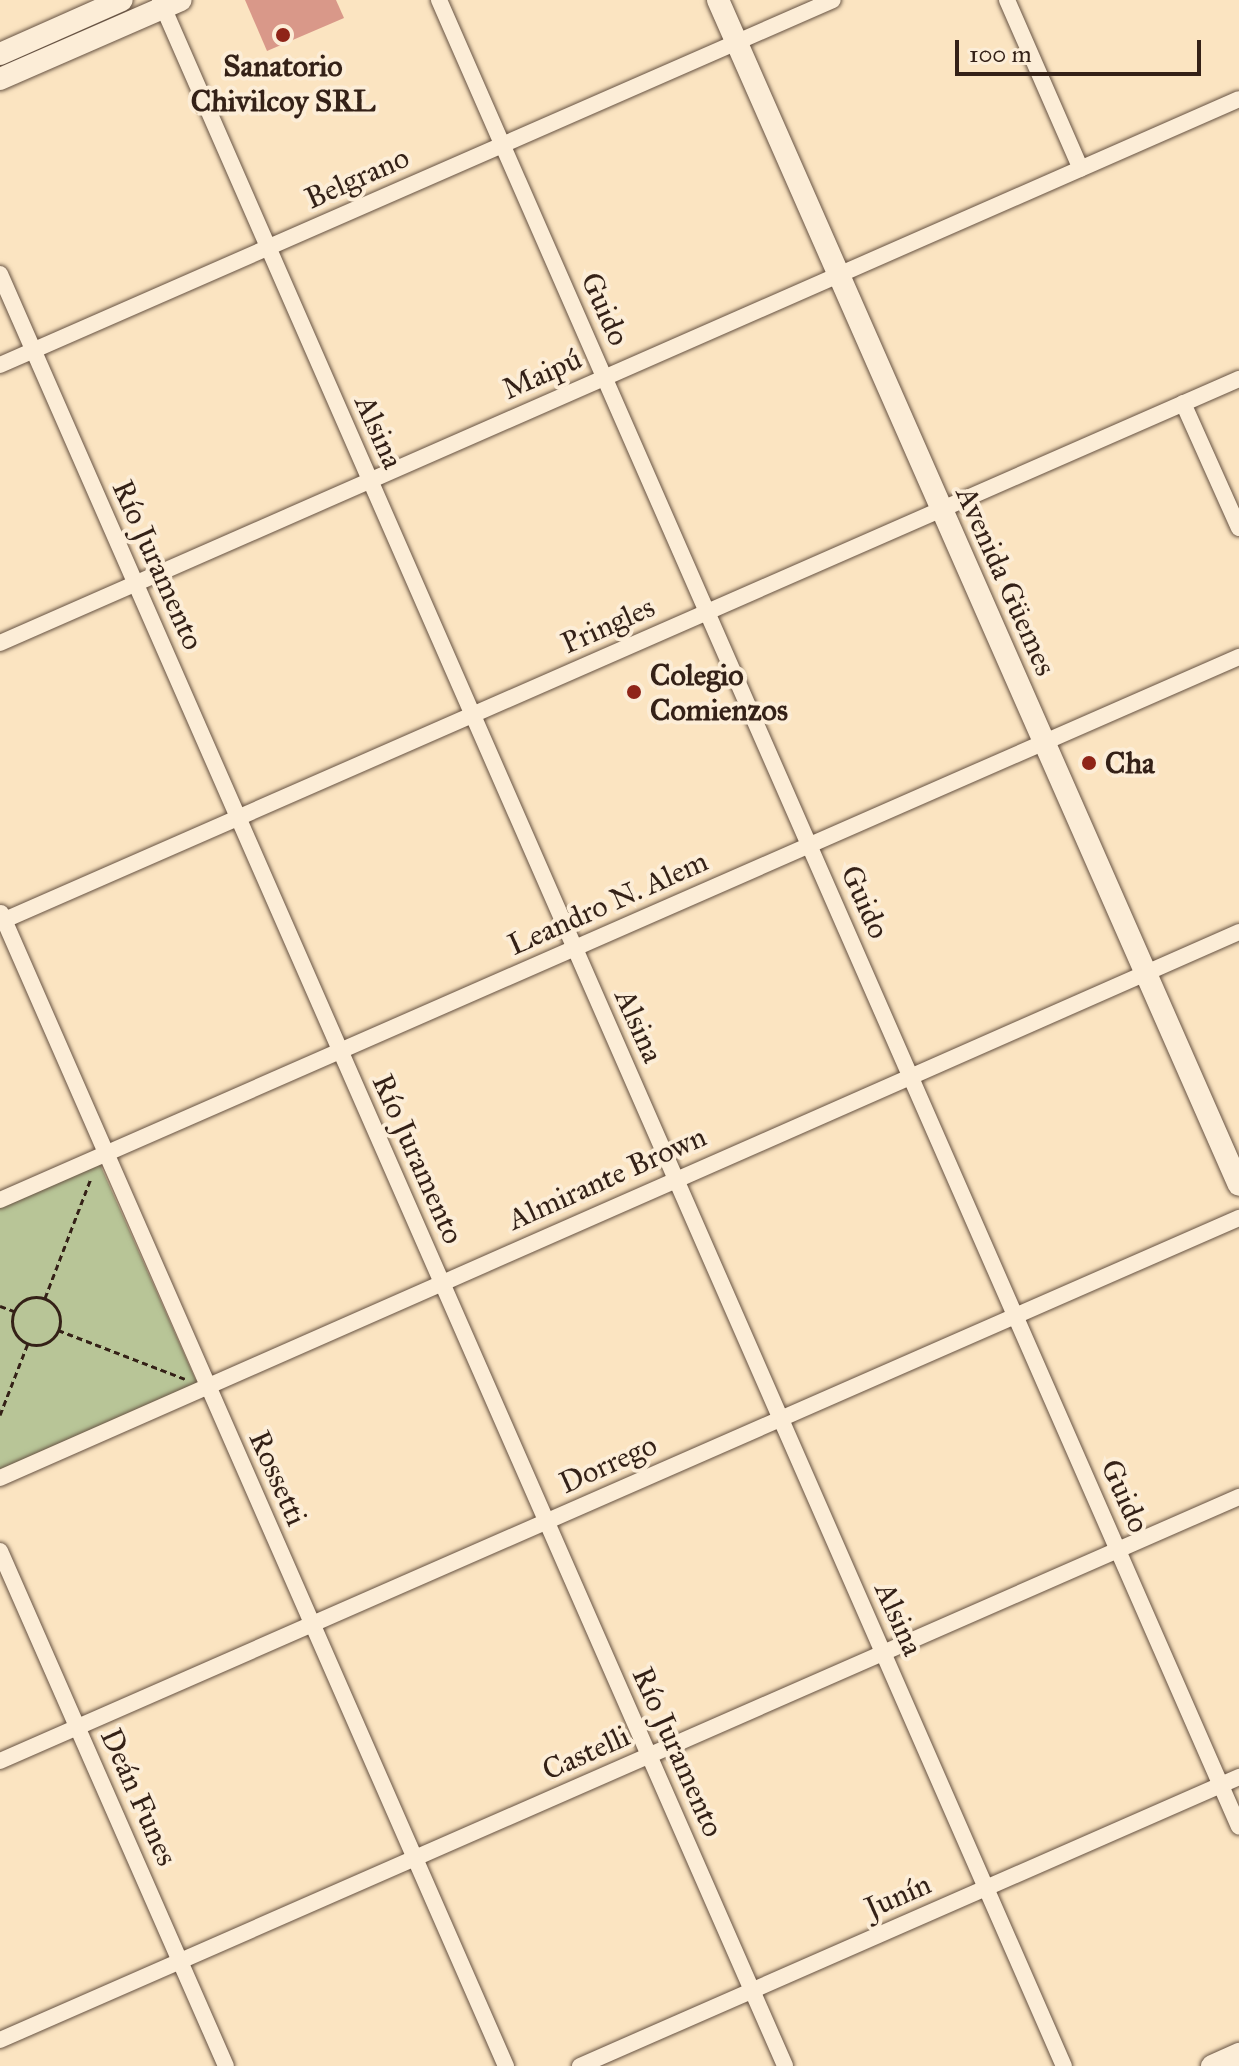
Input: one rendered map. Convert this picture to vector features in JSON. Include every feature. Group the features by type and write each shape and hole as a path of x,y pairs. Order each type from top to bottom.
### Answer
{"main road":[{"path":"0,54 122,0"},
{"name":"Avenida Güemes","path":"718,0 1239,1185"},
{"path":"0,79 168,3"},
{"path":"1212,2066 1239,2054"}],"street":[{"name":"Guido","path":"439,0 1239,1827"},
{"name":"Belgrano","path":"0,365 833,0"},
{"path":"1007,0 1081,169"},
{"name":"Alsina","path":"168,3 268,248 1064,2066"},
{"name":"Maipú","path":"0,643 1239,99"},
{"name":"Río Juramento","path":"0,274 785,2066"},
{"name":"Pringles","path":"1,918 238,818 1239,379"},
{"path":"1183,403 1239,528"},
{"name":"Leandro N. Alem","path":"0,1200 101,1159 1239,657"},
{"name":"Rossetti","path":"1,918 101,1159 200,1384 312,1624 506,2066"},
{"name":"Almirante Brown","path":"0,1478 200,1384 442,1282 909,1074 1239,932"},
{"name":"Dorrego","path":"0,1761 1239,1218"},
{"name":"Castelli","path":"0,2040 1239,1497"},
{"name":"Deán Funes","path":"0,1551 226,2066"},
{"name":"Junín","path":"580,2066 1239,1777"}],"path":[{"path":"45,1298 101,1159"},
{"path":"45,1298 58,1311 58,1330 42,1344 28,1343 15,1330 14,1311 27,1299 45,1298"},
{"path":"0,1306 14,1311"},
{"path":"58,1330 200,1384"},
{"path":"0,1415 28,1343"},
{"path":"187,1368 200,1384"},
{"path":"179,1388 200,1384"}],"green space":[{"path":"98,1160 198,1385 0,1472 0,1203"}],"building":[{"name":"Sanatorio Chivilcoy SRL","path":"245,0 336,0 344,18 267,51"}],"place":[{"name":"Sanatorio Chivilcoy SRL","path":"283,35"},
{"name":"Colegio Comienzos","path":"634,692"},
{"name":"Cha","path":"1089,763"}]}
